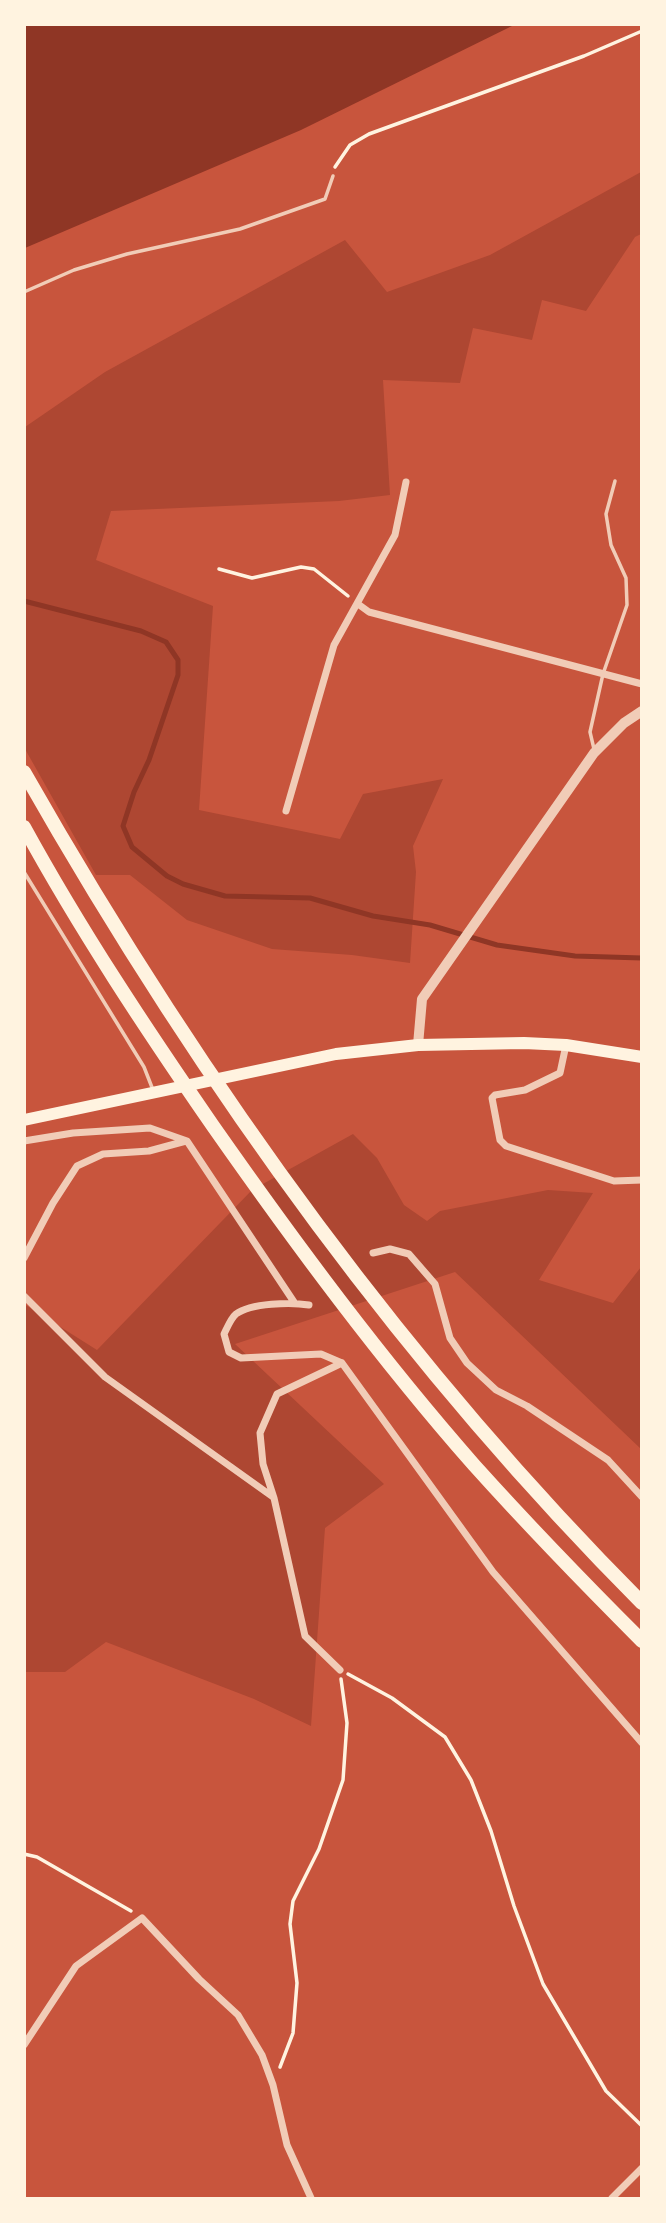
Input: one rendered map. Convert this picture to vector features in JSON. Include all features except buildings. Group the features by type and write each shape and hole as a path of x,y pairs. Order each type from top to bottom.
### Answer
{"highway":[{"path":"24,772 133,956 202,1063 284,1181 346,1264 493,1444 580,1541 642,1603"},
{"path":"24,827 107,968 175,1071 313,1266 473,1463 562,1560 642,1641"}],"main road":[{"path":"24,1120 336,1054 418,1045 566,1045 642,1057"}],"street":[{"path":"286,811 334,645 395,536 406,482"},
{"path":"358,604 369,612 642,684"},
{"path":"418,1045 422,999 594,753 624,723 642,711"},
{"path":"566,1045 560,1073 525,1090 495,1095 492,1098 500,1140 506,1146 614,1181 642,1180"},
{"path":"24,1141 73,1133 150,1128 187,1141 294,1302"},
{"path":"24,1258 53,1203 77,1166 103,1154 149,1151 187,1141"},
{"path":"373,1253 390,1249 409,1254 435,1283 450,1338 467,1363 496,1390 527,1406 608,1460 642,1497"},
{"path":"24,1296 105,1377 274,1498"},
{"path":"309,1305 294,1302 255,1307 236,1314 224,1334 229,1352 241,1358 321,1354 342,1363 493,1572 642,1743"},
{"path":"340,1670 305,1636 264,1464 260,1433 277,1394 342,1363"},
{"path":"24,2045 76,1966 142,1918 238,2015 262,2055 273,2085 286,2145 311,2199"},
{"path":"612,2199 642,2168"}],"lane":[{"path":"24,292 74,270 166,245 240,229 325,199 333,176"},
{"path":"594,753 590,732 603,674 626,605 626,578 611,545 606,514 615,481"},
{"path":"24,872 144,1068 153,1093"}],"path":[{"path":"333,176 336,165 350,145 369,134 584,56 642,31"},
{"path":"219,569 252,578 301,566 314,569 358,604"},
{"path":"273,2085 293,2033 297,1983 290,1924 293,1901 319,1849 343,1780 346,1723 340,1670"},
{"path":"340,1670 392,1698 445,1737 471,1780 486,1818 542,1984 606,2091 642,2126"},
{"path":"24,1854 37,1857 142,1918"}],"shaded area":[{"path":"25,24 514,25 301,130 25,248"},
{"path":"641,172 641,234 635,237 586,311 542,300 532,340 473,328 460,383 383,380 390,495 339,501 111,511 96,560 213,606 199,810 340,839 363,794 443,779 413,846 416,872 410,963 352,955 272,949 187,920 130,875 96,875 25,749 25,427 105,372 345,240 387,292 490,255"},
{"path":"353,1134 377,1158 404,1205 427,1221 440,1211 548,1190 593,1193 539,1280 613,1303 641,1267 641,1449 455,1272 235,1344 384,1484 325,1528 311,1726 254,1699 106,1642 65,1672 25,1672 24,1304 97,1350 252,1190"}],"waterway":[{"path":"24,601 141,631 166,642 178,660 178,675 123,826 132,847 167,876 183,884 225,896 310,898 373,916 430,925 497,945 575,956 642,958"}]}
